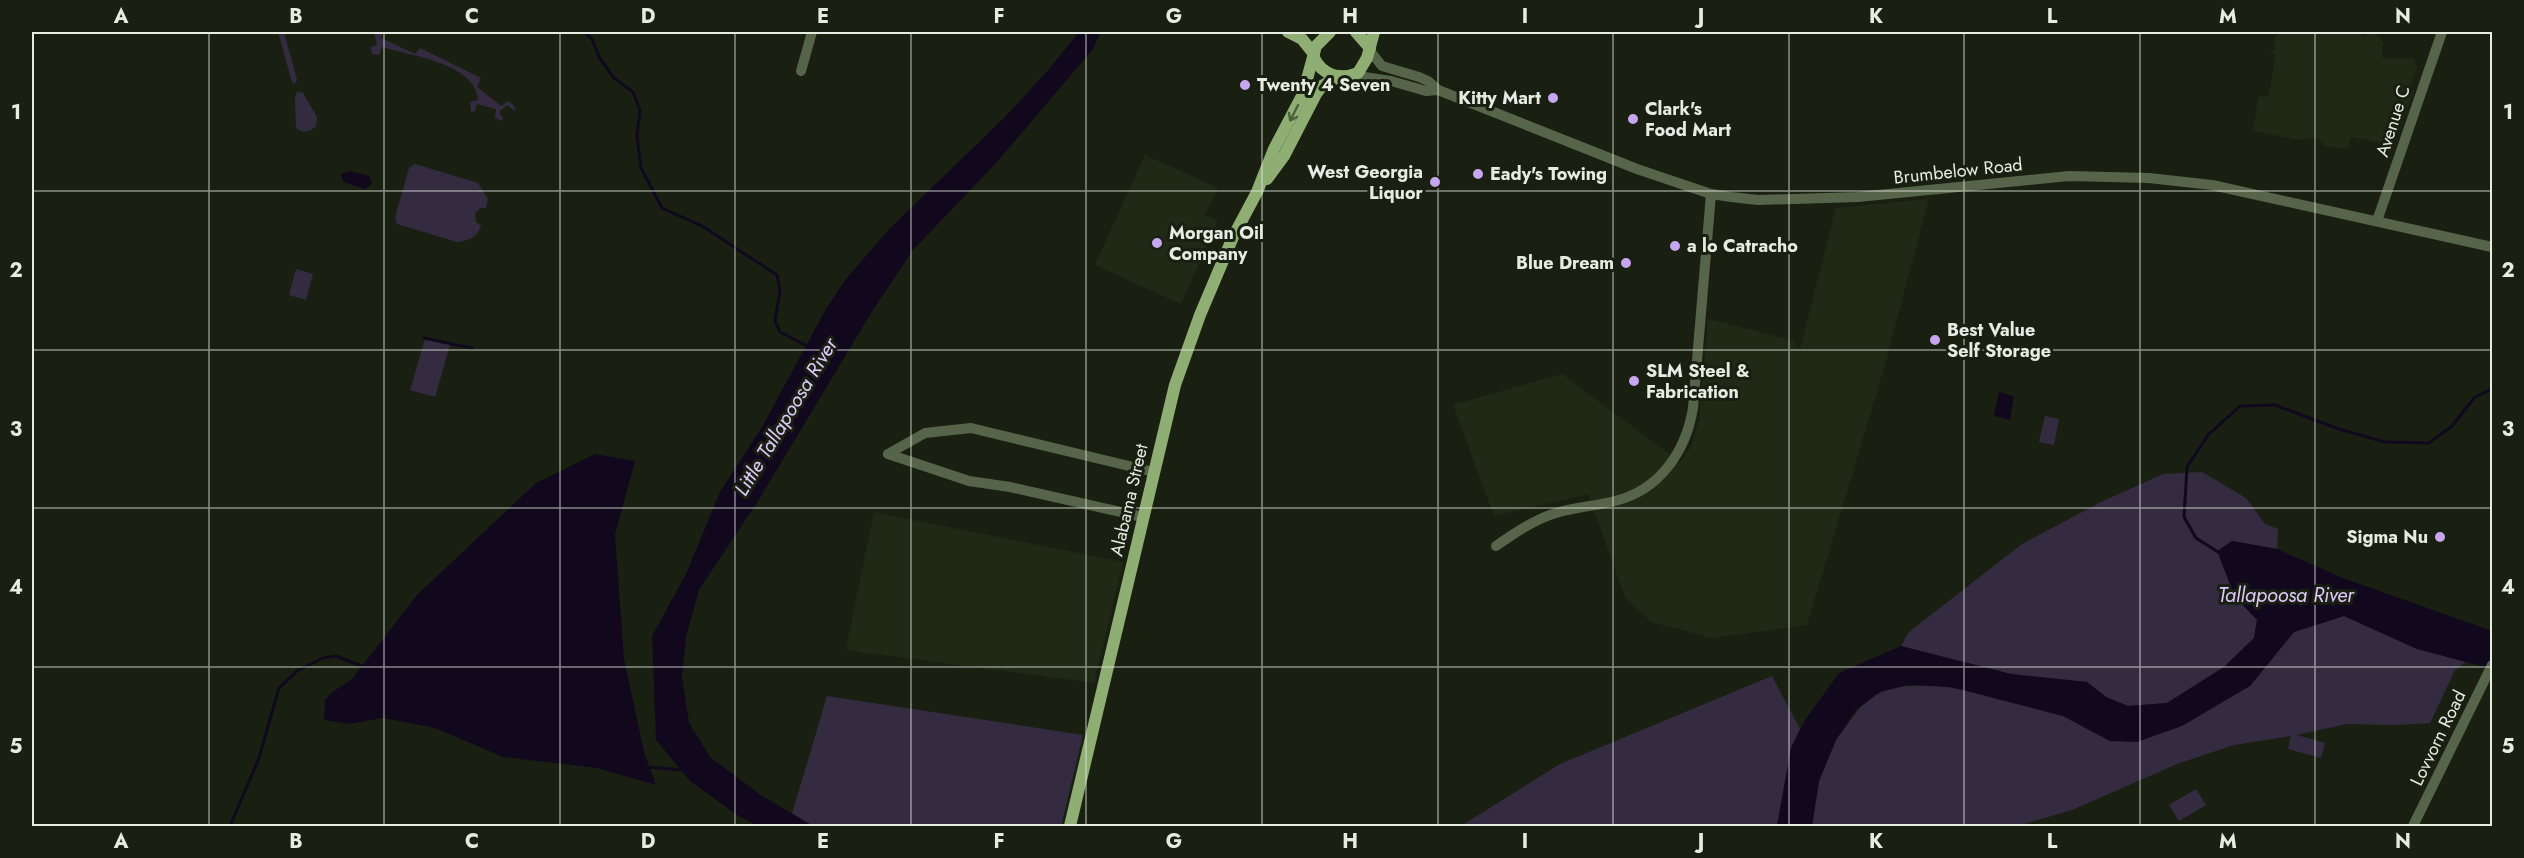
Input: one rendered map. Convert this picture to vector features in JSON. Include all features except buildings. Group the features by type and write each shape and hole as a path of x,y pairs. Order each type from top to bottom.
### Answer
{"main road":[{"path":"1288,32 1302,39 1323,71 1345,76"},
{"name":"Alabama Street","path":"1070,826 1175,385 1200,315 1233,237 1257,192 1274,149 1303,94 1320,40 1330,32"},
{"path":"1356,32 1370,49"},
{"path":"1370,49 1374,32"},
{"name":"Alabama Street","path":"1257,192 1284,156 1322,86 1360,70 1370,49"}],"street":[{"path":"801,71 812,32"},
{"name":"Avenue C","path":"2377,221 2442,32"},
{"name":"Brumbelow Road","path":"1370,49 1382,66 1428,81 1438,90 1637,169 1711,194 1758,200 1858,197 2069,176 2113,176 2212,185 2493,247"},
{"name":"Brumbelow Road","path":"1345,76 1391,81 1426,91 1438,90"},
{"path":"1496,546 1516,532 1556,513 1632,495 1659,477 1680,451 1688,433 1693,408 1711,194"},
{"path":"1143,517 1010,487 969,481 888,454 926,434 971,428 1154,472"},
{"name":"Lovvorn Road","path":"2413,826 2493,665"}],"shaded area":[{"path":"278,32 284,32 297,80 295,84 292,82"},
{"path":"374,32 383,32 381,38 415,54 420,48 481,78 477,87 501,106 509,101 515,107 515,111 507,105 499,112 503,118 502,121 495,118 496,109 477,104 475,111 471,112 470,102 478,100 474,87 466,77 440,63 382,47 379,55 372,54 370,47 377,45"},
{"path":"2280,32 2365,32 2364,37 2371,32 2383,42 2382,57 2385,59 2414,59 2417,67 2409,91 2414,90 2399,134 2396,128 2389,132 2387,144 2351,137 2348,147 2340,149 2326,146 2316,138 2295,140 2253,130 2259,96 2266,97 2269,94 2275,59 2275,54 2270,52 2275,49 2274,39"},
{"path":"297,92 303,93 317,117 316,126 312,130 304,132 296,128 295,97"},
{"name":"Morgan Oil Company","path":"1145,155 1218,188 1205,215 1218,221 1181,304 1095,265"},
{"path":"415,164 478,183 488,199 486,208 480,208 475,213 476,222 481,225 475,235 457,242 397,224 395,217 409,168"},
{"path":"1929,199 1879,385 1807,625 1712,638 1651,622 1625,597 1588,494 1494,516 1453,405 1562,374 1680,462 1691,447 1699,421 1708,319 1795,341 1794,346 1800,349 1836,208"},
{"path":"296,269 313,274 306,300 289,295"},
{"path":"425,339 450,345 435,397 410,390"},
{"path":"2045,416 2059,419 2054,445 2039,442"},
{"path":"2202,472 2246,498 2265,524 2278,529 2277,549 2232,541 2235,597 2257,619 2254,638 2224,667 2167,703 2128,706 2106,697 2087,682 2011,674 1901,646 1909,632 2022,544 2101,502 2163,474"},
{"path":"874,512 1123,562 1094,683 846,650"},
{"path":"2344,616 2417,649 2467,661 2455,670 2430,723 2346,724 2297,735 2325,743 2321,758 2288,749 2291,736 2234,745 2177,764 2072,810 2017,826 1812,826 1819,781 1836,740 1862,705 1873,696 1893,687 1930,685 1966,690 2063,716 2110,741 2250,686 2294,632"},
{"path":"1772,676 1800,729 1791,748 1777,826 1461,826 1560,764"},
{"path":"827,696 1083,735 1061,826 813,826 792,814"},
{"path":"2196,789 2206,805 2179,821 2169,805"}],"water":[{"name":"Little Tallapoosa River","path":"1079,32 1101,32 1093,49 997,162 913,250 871,313 758,501 699,590 686,637 682,677 689,723 710,757 761,795 813,826 758,826 737,815 690,781 656,740 652,636 686,574 720,492 762,427 826,309 846,279 889,229 1005,117"},
{"path":"350,171 369,176 372,184 365,189 343,182 341,174"},
{"path":"1999,392 2014,396 2010,420 1994,416"},
{"path":"595,454 635,461 615,535 624,659 644,752 656,785 597,768 503,757 435,728 383,718 349,724 324,720 325,700 331,693 352,679 417,595 536,483"},
{"name":"Tallapoosa River","path":"2232,541 2277,549 2343,578 2492,631 2492,669 2417,649 2344,616 2294,632 2250,686 2182,726 2137,742 2110,741 2063,716 1951,687 1908,685 1880,692 1856,710 1836,740 1819,781 1812,826 1777,826 1791,748 1805,720 1839,673 1901,646 2011,674 2087,682 2106,697 2128,706 2167,703 2224,667 2254,638 2257,620 2235,597 2217,551"}],"waterway":[{"name":"Little Tallapoosa River","path":"584,32 592,39 599,57 614,78 633,92 640,110 637,136 641,168 662,208 702,226 777,275 780,291 775,321 780,332 809,347"},
{"path":"424,338 472,348"},
{"path":"2218,552 2196,538 2184,517 2187,467 2208,435 2240,406 2275,405 2339,429 2385,442 2429,443 2452,426 2475,397 2492,389"},
{"path":"230,826 259,758 279,688 297,671 323,658 336,656 364,667"},
{"path":"647,767 682,770"}],"place":[{"name":"Twenty 4 Seven","path":"1245,85"},
{"name":"Kitty Mart","path":"1553,98"},
{"name":"Clark's Food Mart","path":"1633,119"},
{"name":"Eady's Towing","path":"1478,174"},
{"name":"West Georgia Liquor","path":"1435,182"},
{"name":"Morgan Oil Company","path":"1157,243"},
{"name":"a lo Catracho","path":"1675,246"},
{"name":"Blue Dream","path":"1626,263"},
{"name":"Best Value Self Storage","path":"1935,340"},
{"name":"SLM Steel & Fabrication","path":"1634,381"},
{"name":"Sigma Nu","path":"2440,537"}]}
